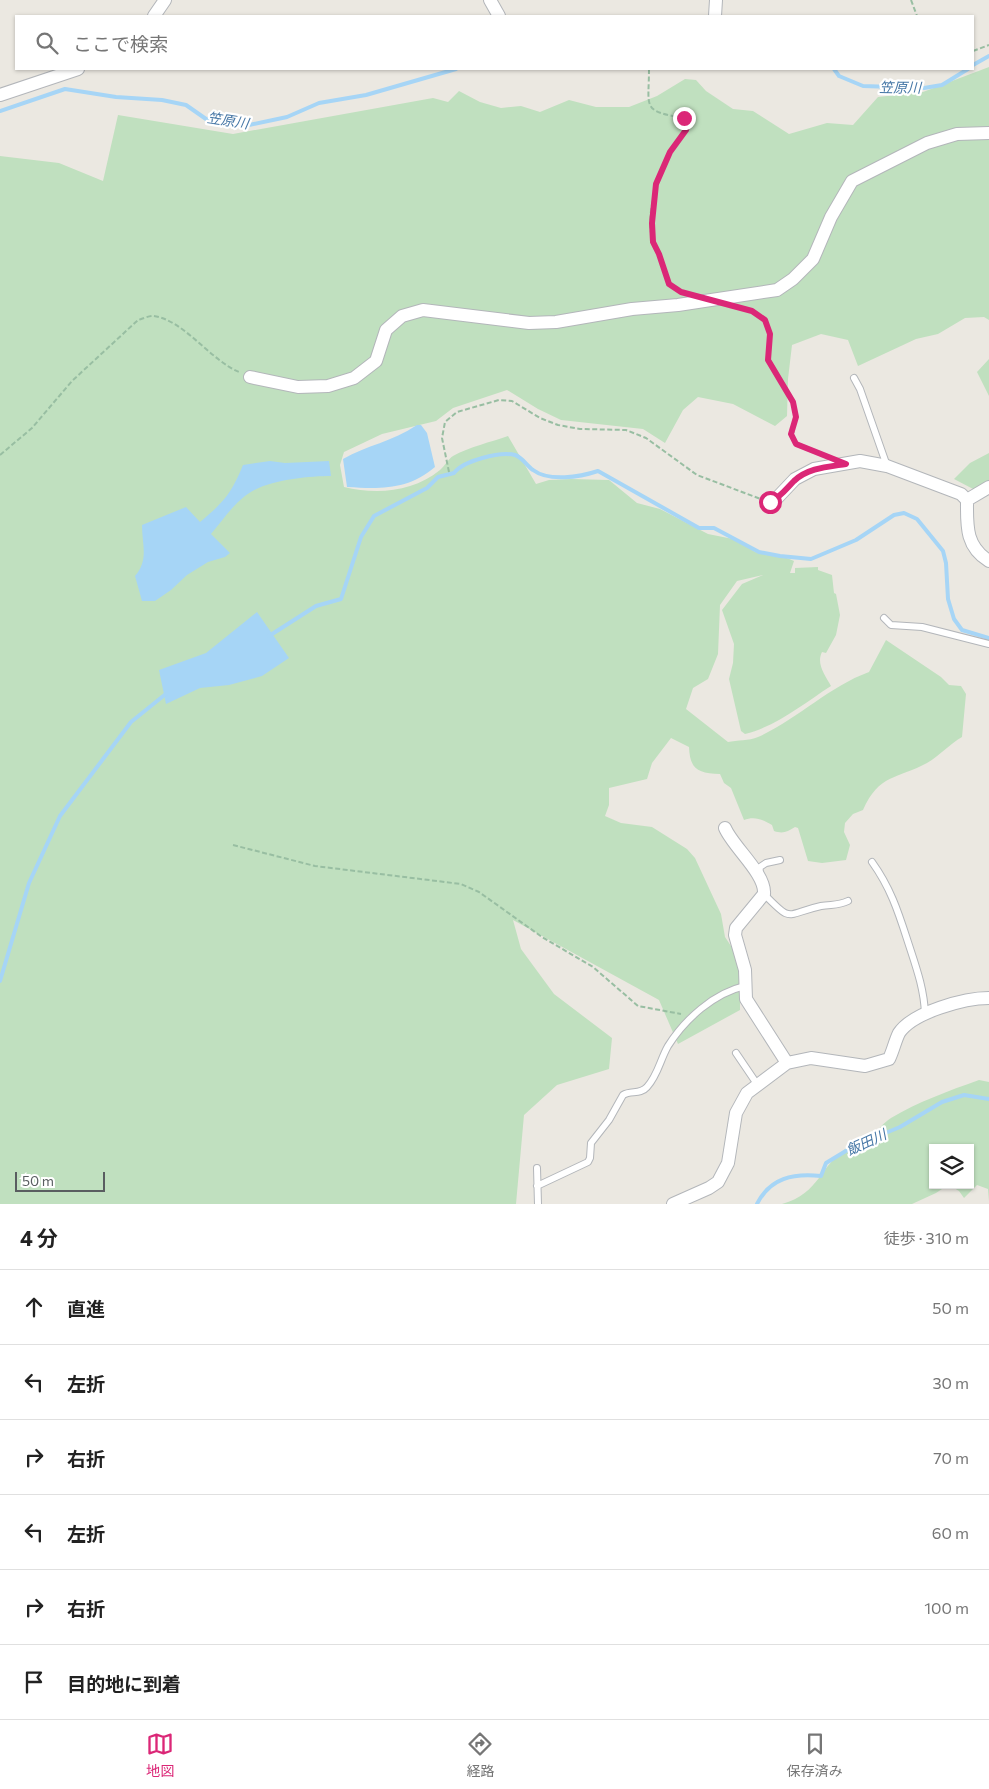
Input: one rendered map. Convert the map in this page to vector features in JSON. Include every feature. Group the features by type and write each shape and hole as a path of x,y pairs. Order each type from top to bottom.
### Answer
{"street":[{"path":"155,15 164,0"},
{"path":"490,0 498,15"},
{"path":"715,15 716,0"},
{"path":"0,95 75,70"},
{"path":"250,377 298,387 328,386 354,378 376,361 386,330 402,316 424,310 529,323 556,322 632,309 678,305 777,290 793,279 813,259 830,217 852,181 927,143 958,134 989,133"},
{"path":"777,498 795,479 814,469 860,460 887,466 953,490 967,500"},
{"path":"967,500 989,487"},
{"path":"967,500 970,543 977,553 989,561"},
{"path":"724,828 730,840 758,876 764,894 736,928 735,935 745,970 746,999 787,1063"},
{"path":"673,1204 718,1182 728,1162 736,1113 747,1093 787,1063 810,1058 865,1066 889,1059 900,1033 925,1014 973,998 989,998"}],"lane":[{"path":"854,378 860,389 887,466"},
{"path":"884,618 891,625 922,627 989,644"},
{"path":"758,876 760,867 766,862 780,860"},
{"path":"872,862 890,889 899,911 919,975 925,1014"},
{"path":"764,894 785,915 791,916 823,905 838,906 848,902"},
{"path":"537,1186 588,1162 591,1143 609,1120 623,1095 641,1092 646,1088 660,1067 668,1046 693,1015 731,989 745,986"},
{"path":"736,1053 757,1084"},
{"path":"537,1168 538,1204"}],"path":[{"path":"911,0 917,15"},
{"path":"974,51 989,45"},
{"path":"649,70 648,103 651,109 661,115 684,118 687,123 686,130 670,152 656,184 651,228 653,242 669,284 681,292"},
{"path":"735,306 752,311 765,320 770,334 768,360 793,402 796,417 791,434 796,444 846,464"},
{"path":"0,455 32,428 52,403 92,361 138,320 152,316 180,328 225,366 250,377"},
{"path":"449,472 442,438 445,422 456,412 499,400 512,401 540,418 558,425 580,429 626,430 646,438 697,475 762,501 770,502 777,498"},
{"path":"233,845 315,866 461,884 479,892 542,937 593,967 638,1006 670,1014 693,1015"}],"green space":[{"path":"989,67 989,320 984,317 965,318 938,334 916,339 858,366 848,340 821,334 792,345 788,379 787,416 775,426 733,404 698,397 683,410 665,443 643,429 561,420 538,409 507,390 453,408 436,421 382,434 344,452 340,465 344,487 369,491 394,490 418,483 429,477 442,468 451,457 459,453 508,436 536,484 549,480 609,480 637,503 660,509 708,534 738,540 755,552 780,555 794,561 790,573 795,573 795,568 818,567 818,570 832,575 834,593 836,594 840,615 836,635 826,653 822,652 820,656 822,669 831,686 779,720 745,734 741,731 729,679 733,663 734,644 722,610 742,584 763,575 737,581 720,605 718,654 708,679 693,688 686,709 728,742 751,739 773,730 826,694 869,672 886,640 941,677 949,685 961,686 966,694 962,737 927,763 882,784 869,798 863,810 853,814 845,823 844,832 850,845 846,860 822,863 808,861 798,828 795,827 780,832 774,831 772,825 755,818 744,820 731,788 724,783 720,774 706,773 697,769 691,761 689,747 671,738 652,763 647,779 609,788 609,805 605,816 621,823 652,827 687,849 695,858 721,914 725,937 737,955 740,977 740,1010 678,1044 659,1000 513,920 521,949 554,994 612,1038 609,1069 557,1085 524,1115 516,1204 0,1204 0,156 59,163 103,181 118,115 233,134 433,98 448,102 459,91 480,102 501,108 521,106 540,112 569,100 596,107 629,107 657,96 685,79 696,80 706,91 733,109 753,111 789,134 827,123 853,125 878,97 923,92"},
{"path":"989,359 989,396 977,372"},
{"path":"989,453 989,482 975,490 954,479 970,463"},
{"path":"979,1080 989,1082 989,1201 988,1189 977,1185 974,1188 974,1144 929,1144 929,1189 942,1189 912,1204 782,1204 805,1193 839,1154 876,1132 885,1122 901,1112"},
{"path":"956,1189 973,1189 964,1198"}],"water":[{"path":"417,425 421,425 427,433 435,467 425,475 404,484 383,488 347,487 343,459 398,436"},
{"path":"270,461 285,463 329,461 331,476 286,480 263,486 245,496 211,534 230,553 225,557 208,562 187,575 171,590 155,601 142,601 135,576 142,564 144,552 142,525 186,507 200,522 226,497 243,465"},
{"path":"257,612 289,658 262,676 229,685 200,688 166,704 159,670 206,653"}],"waterway":[{"name":"笠原川","path":"974,64 989,56"},
{"name":"笠原川","path":"0,111 65,89 116,97 162,100 186,105 206,119 249,125 287,117 319,103 366,95 453,70"},
{"name":"笠原川","path":"835,70 839,76 863,86 924,88 942,85 966,70"},
{"path":"269,636 316,606 341,599 361,537 374,516 427,488 438,477 454,473 465,465 482,458 508,454 518,456 533,470 547,476 565,477 598,471 699,528 714,528 759,552 780,556 811,559 856,540 894,515 904,513 917,519 943,551 946,563 948,599 954,619 962,630 989,638"},
{"path":"0,981 29,883 60,816 131,722 167,693"},
{"name":"飯田川","path":"757,1204 769,1188 783,1179 801,1175 821,1176 826,1163 854,1146 900,1127 942,1102 964,1095 989,1099"}],"route":[{"path":"684,118 687,123 686,130 679,137 660,171 653,196 651,233 669,284 681,292 752,311 765,320 770,334 768,360 772,369 786,387 793,402 796,417 791,434 796,444 846,464 814,469 795,479 777,498 770,502"}]}
